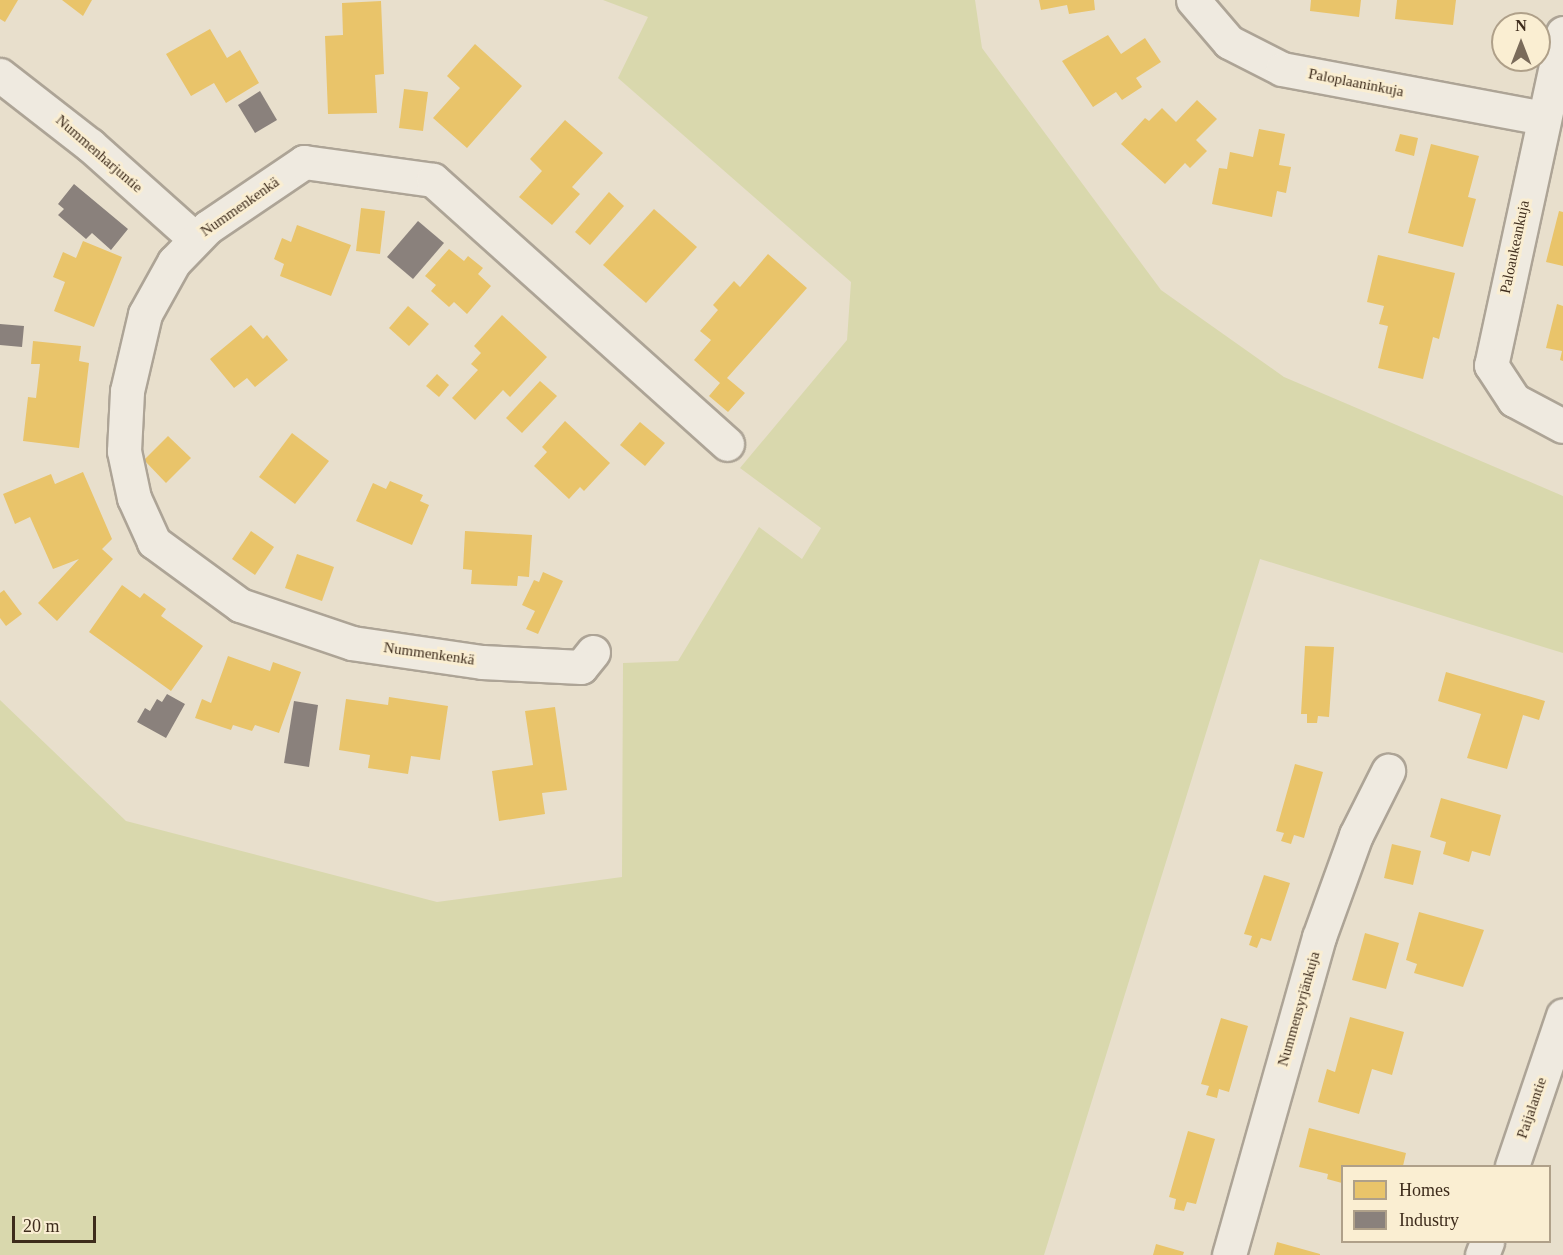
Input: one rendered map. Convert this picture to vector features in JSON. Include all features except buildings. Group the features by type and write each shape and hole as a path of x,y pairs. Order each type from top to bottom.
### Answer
{"street":[{"name":"Paloplaaninkuja","path":"1193,0 1229,42 1281,69 1543,118"},
{"name":"Paloaukeankuja","path":"1563,33 1491,365 1514,400 1563,426"},
{"name":"Nummenharjuntie","path":"0,75 90,145 194,238"},
{"name":"Nummenkenkä","path":"593,652 581,667 482,662 352,643 240,605 154,542 134,498 124,451 127,391 145,314 174,262 194,238 304,162 434,180 727,444"},
{"name":"Nummensyrjänkuja","path":"1229,1255 1319,937 1356,835 1388,771"},
{"name":"Paijalantie","path":"1513,1165 1563,1016"}],"green space":[{"path":"603,0 975,0 982,48 1161,290 1284,377 1563,496 1563,653 1260,559 1044,1255 0,1255 0,700 126,821 437,902 622,877 623,663 678,661 759,527 802,559 821,528 740,468 847,340 851,282 618,78 648,17"}]}
